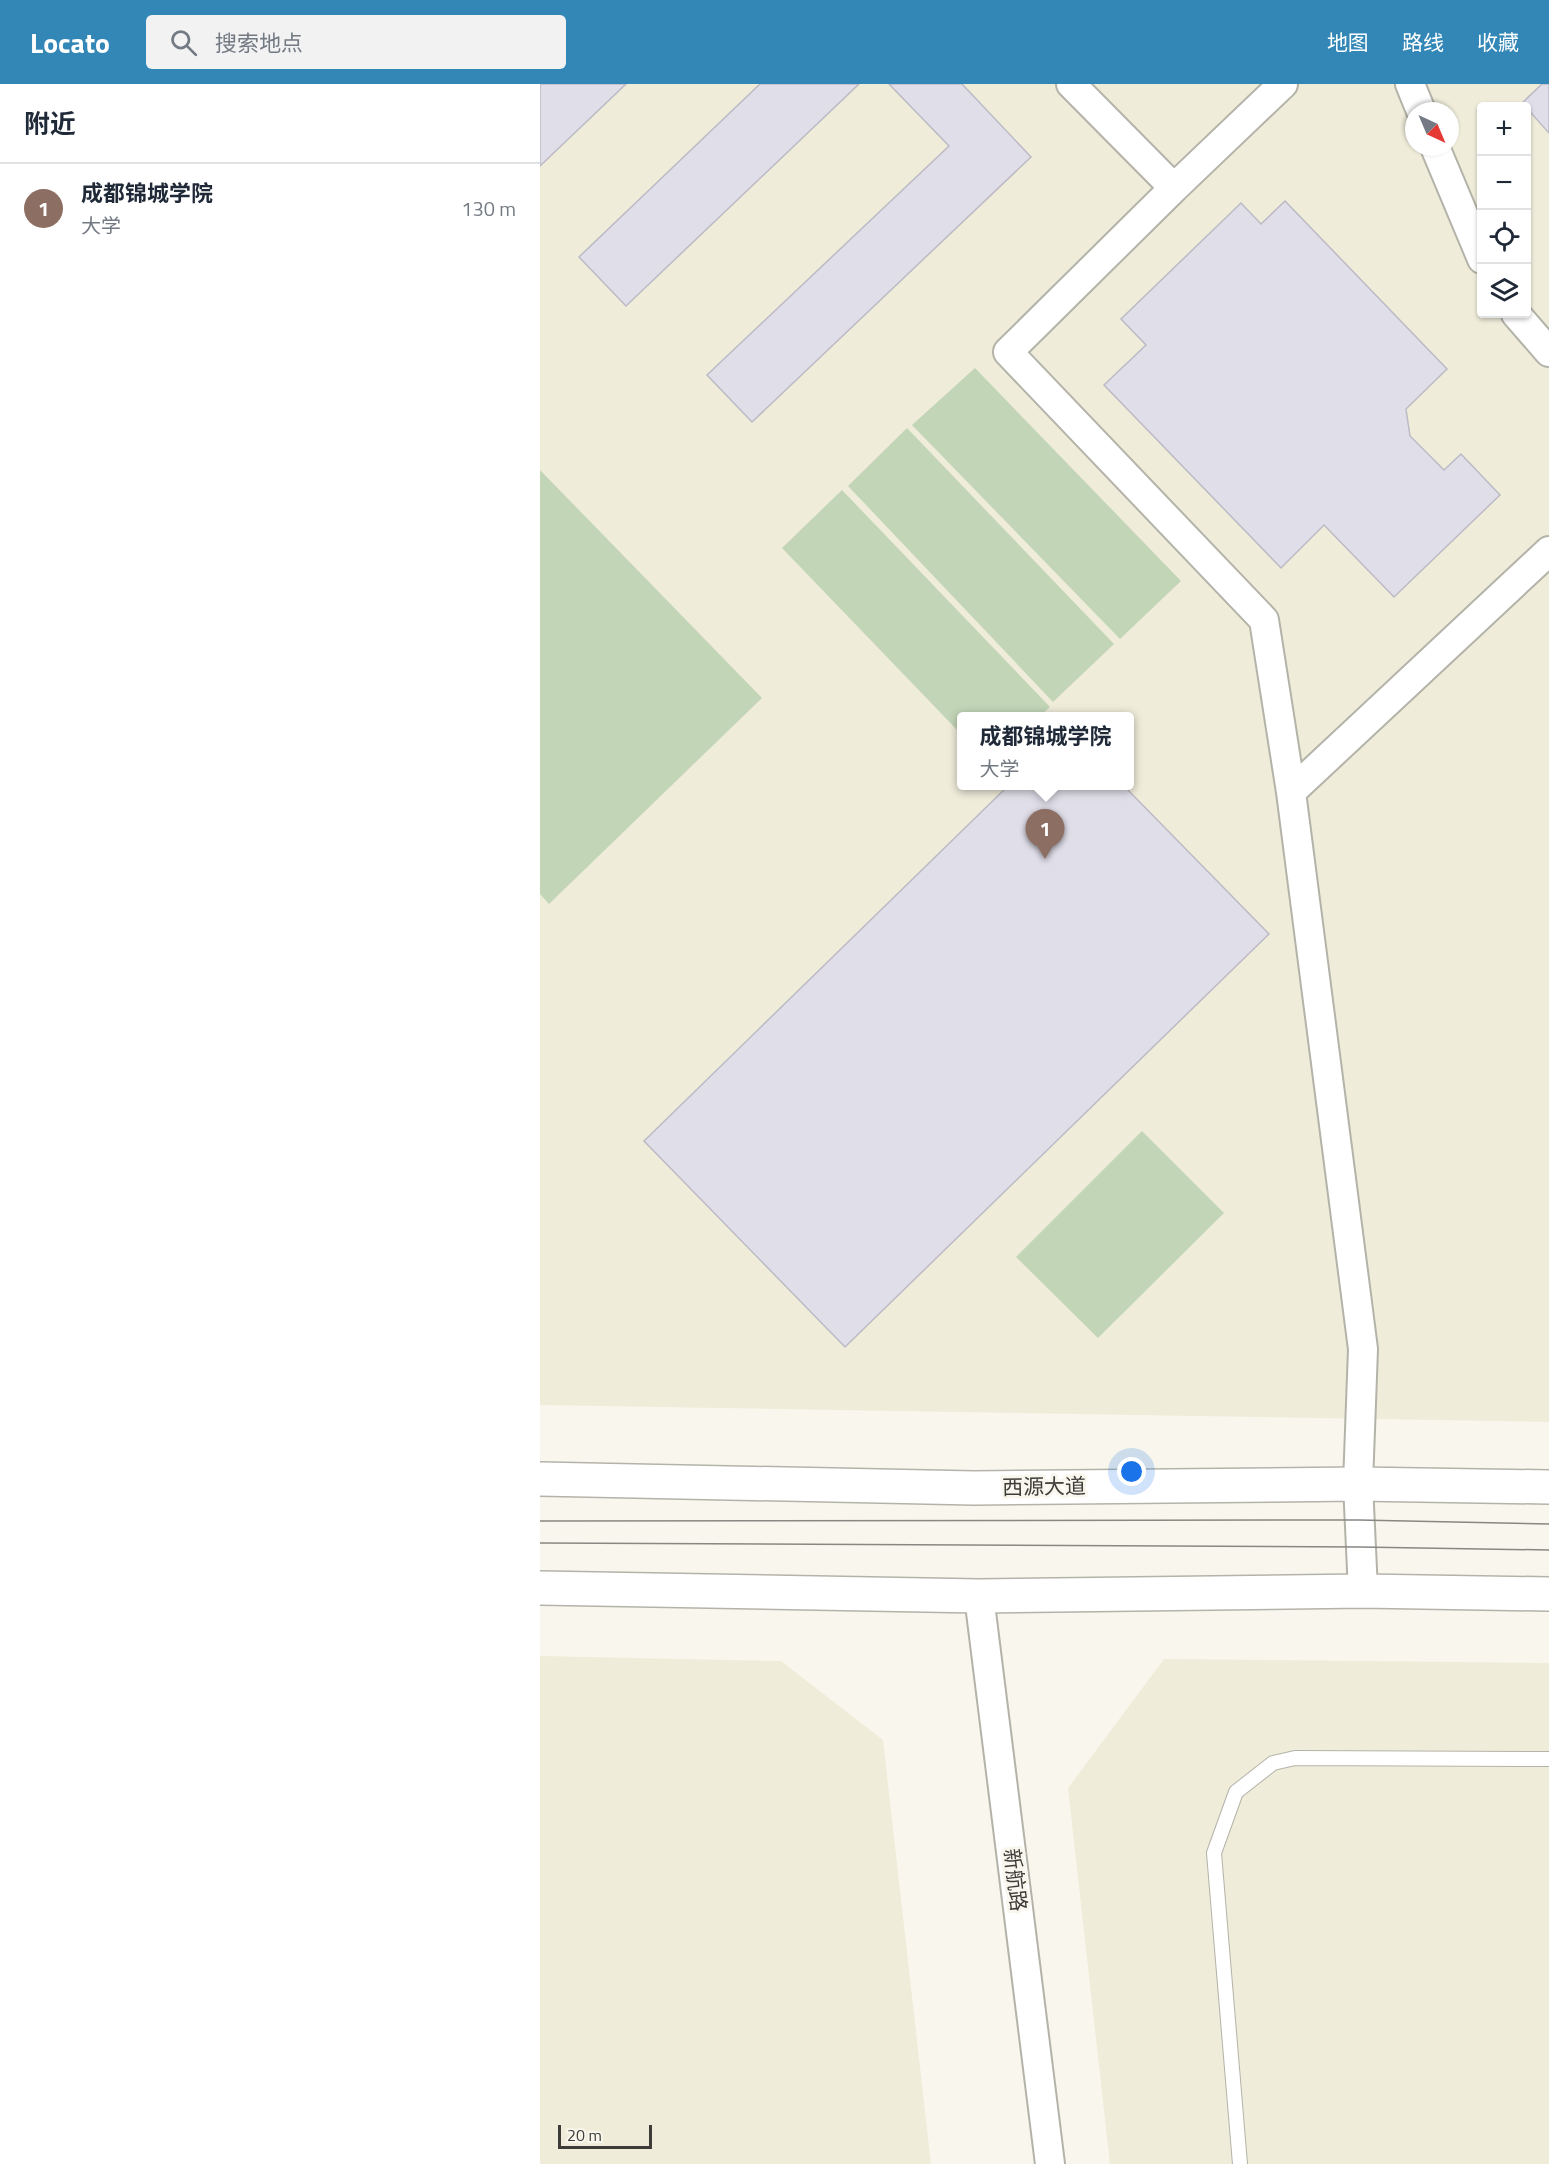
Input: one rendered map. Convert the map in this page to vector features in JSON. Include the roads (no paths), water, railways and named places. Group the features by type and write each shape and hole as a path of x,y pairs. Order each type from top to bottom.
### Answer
{"main road":[{"name":"西源大道","path":"540,1479 974,1488 1358,1484 1549,1487"},
{"path":"540,1588 979,1596 1363,1592 1549,1594"}],"street":[{"path":"1071,84 1174,188"},
{"path":"1283,84 1008,352 1264,620 1291,792 1363,1349 1358,1484 1363,1592"},
{"path":"1410,84 1417,102"},
{"path":"1439,156 1477,247"},
{"path":"1519,318 1549,352"},
{"path":"1291,792 1549,551"},
{"name":"新航路","path":"979,1596 1050,2164"}],"lane":[{"path":"1240,2164 1214,1853 1236,1791 1273,1763 1295,1758 1549,1759"}],"tram line":[{"path":"540,1521 1359,1520 1549,1524"},
{"path":"540,1543 1549,1550"}],"place":[{"name":"成都锦城学院","path":"1045,859"}]}
